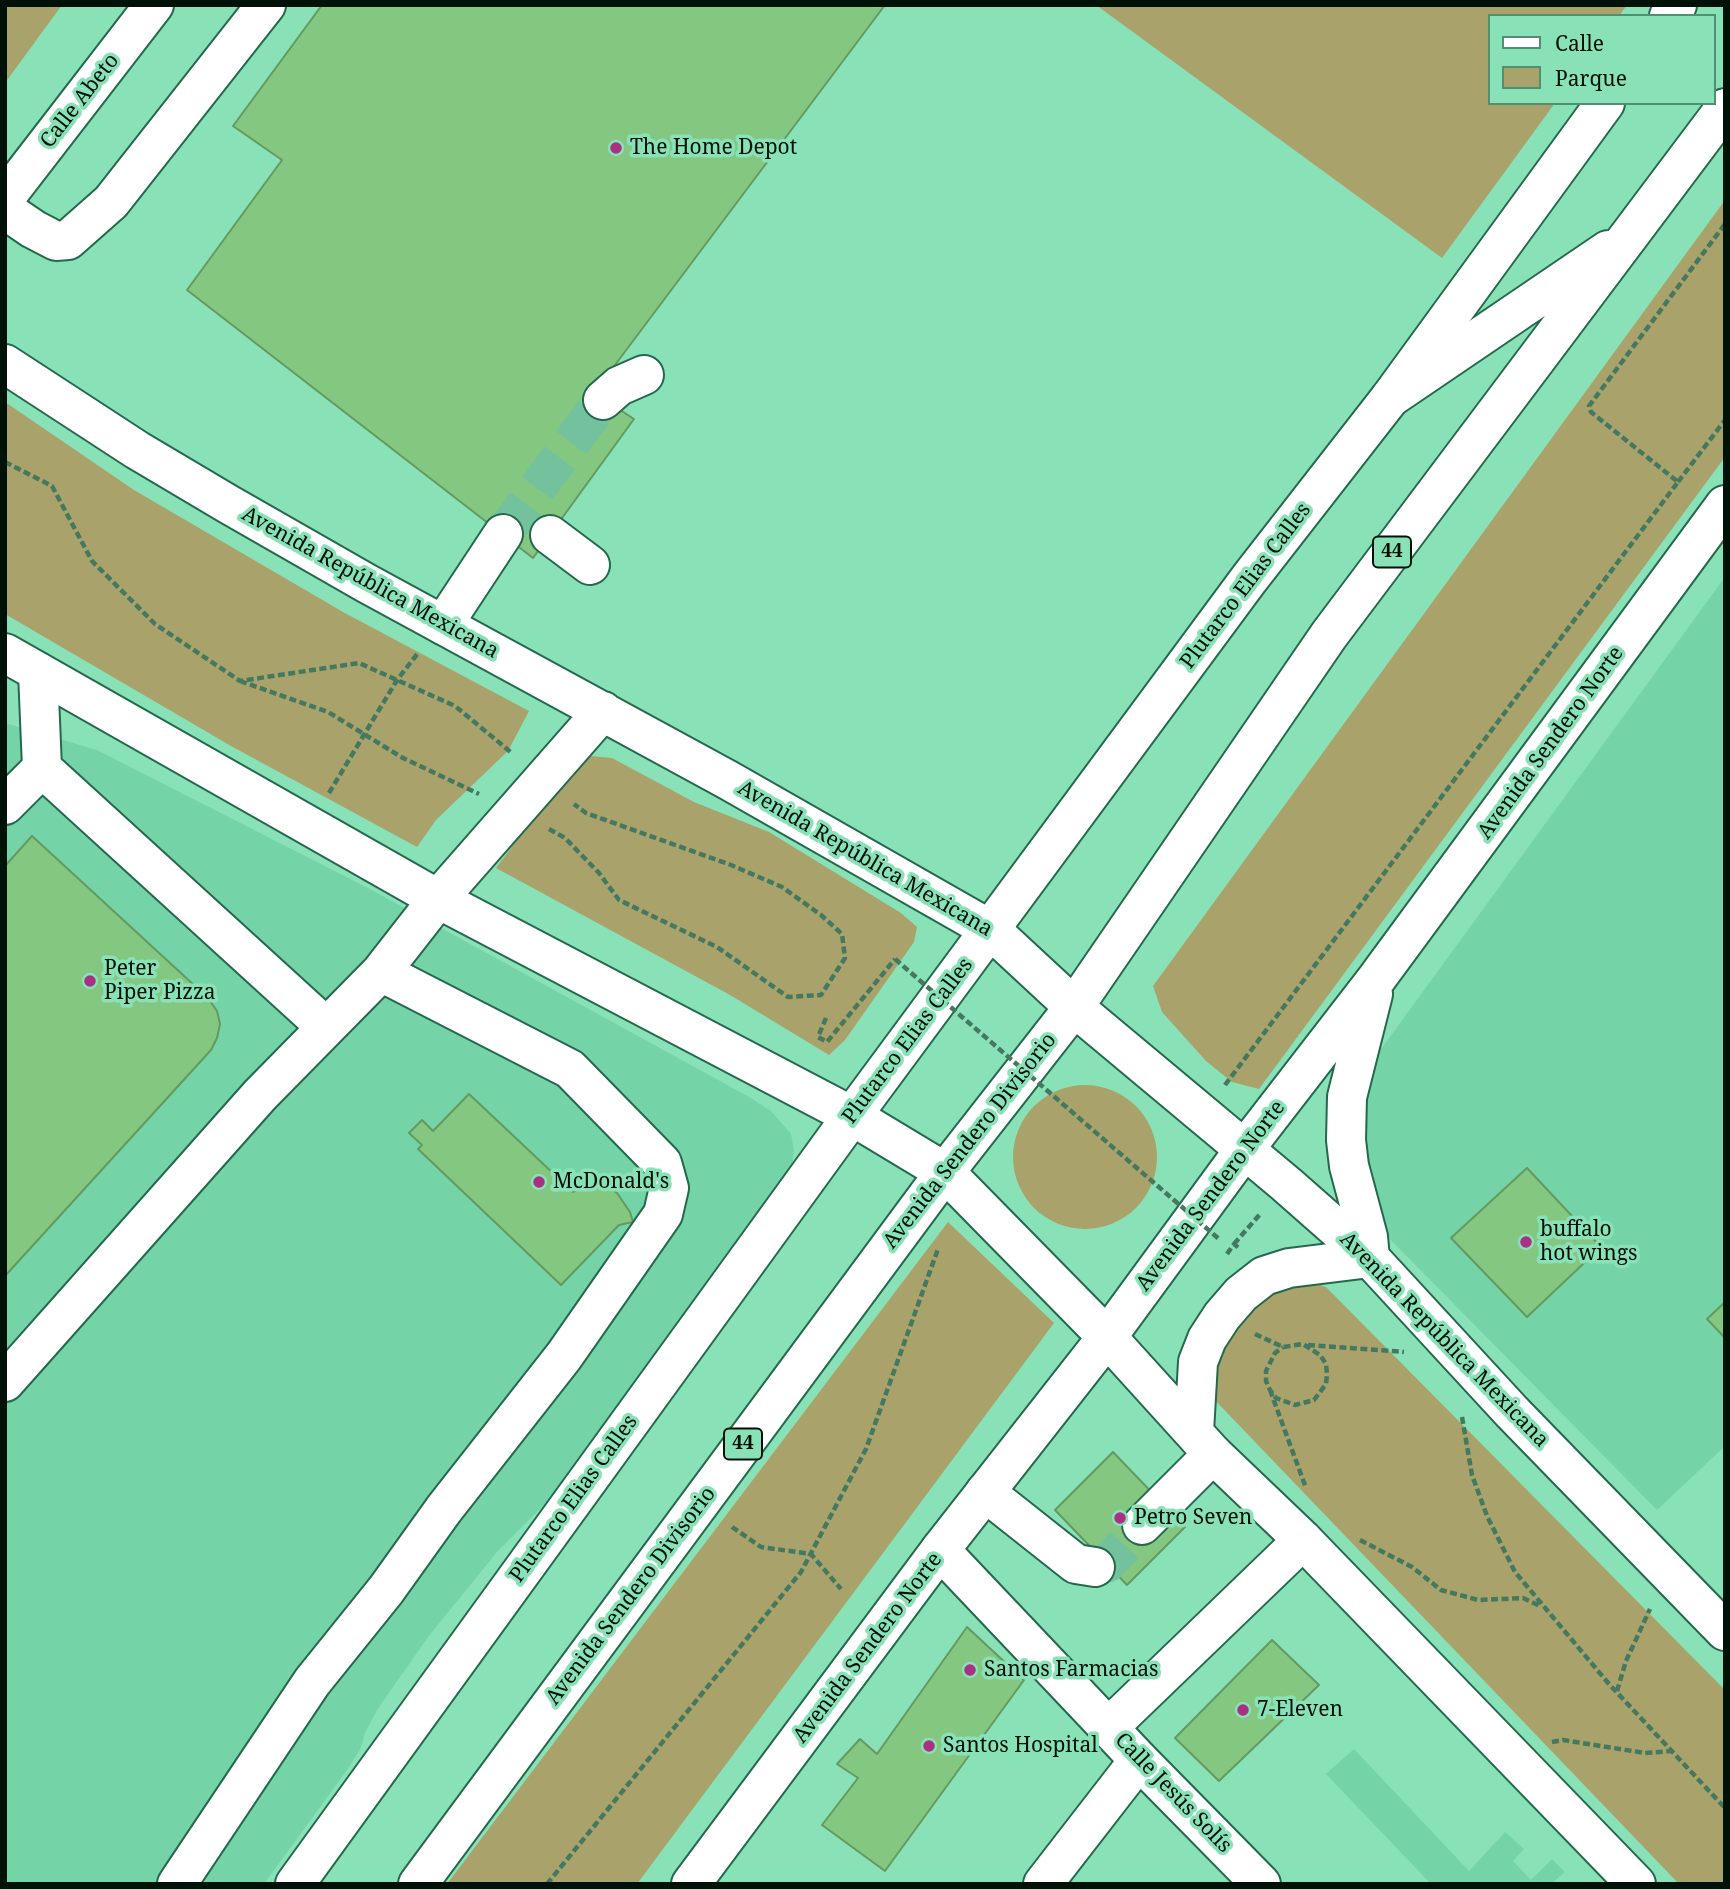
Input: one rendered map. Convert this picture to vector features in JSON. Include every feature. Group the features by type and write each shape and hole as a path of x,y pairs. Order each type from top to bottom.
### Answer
{"main road":[{"name":"Calle Abeto","path":"5,198 154,5"},
{"path":"5,210 56,241 68,240 111,202 266,5"},
{"name":"Plutarco Elias Calles","path":"295,1884 852,1116 1249,579 1390,398 1604,105"},
{"name":"44","path":"1074,1007 1329,635 1725,108"},
{"path":"1390,398 1633,233"},
{"name":"Avenida República Mexicana","path":"5,363 137,450 366,583 434,634 603,711 991,930 1074,1007 1286,1184 1370,1258 1512,1412 1725,1632"},
{"path":"603,400 618,386 644,376"},
{"name":"Avenida Sendero Norte","path":"691,1884 940,1550 1107,1337 1244,1150 1377,978 1725,505"},
{"path":"434,634 503,534"},
{"path":"550,535 590,565"},
{"path":"5,653 438,899 852,1116 944,1172 1107,1337 1204,1443 1303,1540 1636,1884"},
{"path":"38,672 42,768 326,1027"},
{"path":"5,1382 260,1095 381,972 438,899 603,711"},
{"path":"5,805 42,768"},
{"path":"177,1884 312,1682 386,1590 444,1509 564,1356 663,1214 668,1188 662,1163 569,1069 381,972"},
{"path":"1142,1525 1204,1443 1198,1362 1207,1339 1222,1316 1241,1294 1264,1276 1289,1268 1370,1258 1368,1237 1349,1166 1346,1140 1347,1097 1377,978"},
{"name":"Avenida Sendero Divisorio","path":"418,1884 944,1172 1074,1007"},
{"path":"985,1492 1076,1564 1095,1567"},
{"path":"1109,1727 1303,1540"},
{"name":"Calle Jesús Solís","path":"940,1550 1261,1884"},
{"path":"1043,1884 1139,1760"}],"path":[{"path":"1678,482 1591,412 1590,406 1725,224"},
{"path":"1203,1116 1725,420"},
{"path":"324,800 397,680 434,634"},
{"path":"240,681 328,712 403,758 514,813"},
{"path":"826,1018 818,1037 827,1042 895,959 1219,1239"},
{"path":"547,1884 801,1572 866,1449 939,1247"},
{"path":"1251,1332 1283,1347"},
{"path":"1310,1500 1266,1381 1266,1371 1275,1353 1283,1347 1303,1344 1408,1352 1400,1343"},
{"path":"1270,1390 1276,1398 1295,1405 1314,1400 1321,1393 1326,1384 1326,1364 1320,1355 1303,1344"},
{"path":"1460,1406 1472,1475 1486,1516 1514,1572 1617,1692 1725,1808"},
{"path":"732,1527 761,1547 811,1554 841,1588"},
{"path":"1354,1538 1412,1567 1441,1590 1478,1600 1523,1598 1544,1608"},
{"path":"1617,1692 1626,1661 1653,1603"},
{"path":"1544,1744 1563,1740 1645,1753 1671,1751"}],"shaded area":[{"path":"1725,577 1725,1446 1657,1510 1383,1232 1357,1127 1368,1067"},
{"path":"5,723 97,750 368,888 751,1098 771,1111 791,1134 794,1150 792,1165 785,1178 551,1498 497,1552 428,1637 377,1710 360,1750 347,1770 264,1884 5,1884"},
{"path":"1354,1749 1469,1871 1505,1832 1524,1849 1513,1861 1531,1880 1552,1859 1565,1872 1551,1884 1431,1884 1326,1774"}],"green space":[{"path":"5,5 62,5 5,83"},
{"path":"1096,5 1627,5 1620,14 1488,14 1488,105 1554,105 1442,258"},
{"path":"1725,200 1725,457 1259,1089 1232,1082 1206,1061 1162,1012 1153,986"},
{"path":"5,402 134,490 343,612 529,711 508,751 436,820 417,847 231,746 5,614"},
{"path":"591,756 612,758 694,802 769,832 901,913 917,927 914,942 845,1040 829,1055 730,995 496,868 555,789"},
{"path":"1085,1085 1113,1090 1136,1106 1152,1129 1157,1157 1152,1185 1136,1208 1113,1224 1085,1229 1057,1224 1034,1208 1018,1185 1013,1157 1018,1129 1034,1106 1057,1090"},
{"path":"948,1222 1054,1323 637,1884 447,1884"},
{"path":"1305,1280 1326,1287 1725,1690 1725,1884 1679,1884 1211,1396 1217,1347 1261,1296"}],"building":[{"path":"322,5 885,5 594,393 634,419 533,558 187,290 282,160 233,126"},
{"path":"32,836 208,998 217,1011 220,1024 211,1050 5,1276 5,866"},
{"path":"469,1094 573,1192 580,1185 593,1182 607,1186 617,1193 630,1212 633,1222 619,1225 561,1285 418,1149 422,1145 409,1133 422,1120 433,1131"},
{"name":"buffalo hot wings","path":"1527,1168 1601,1247 1527,1317 1451,1238"},
{"path":"1725,1302 1725,1338 1707,1319"},
{"name":"Petro Seven","path":"1113,1452 1185,1527 1127,1585 1055,1510"},
{"name":"Santos Hospital","path":"967,1627 1024,1680 885,1871 822,1825 858,1778 837,1764 860,1739 877,1754"},
{"path":"1272,1640 1319,1685 1219,1781 1175,1738"}],"tunnel":[{"path":"503,534 603,400"},
{"path":"1095,1567 1108,1563 1142,1525"}],"place":[{"name":"The Home Depot","path":"616,148"},
{"name":"Peter Piper Pizza","path":"90,981"},
{"name":"McDonald's","path":"539,1182"},
{"name":"buffalo hot wings","path":"1526,1242"},
{"name":"Petro Seven","path":"1120,1518"},
{"name":"Santos Farmacias","path":"970,1670"},
{"name":"7-Eleven","path":"1243,1710"},
{"name":"Santos Hospital","path":"929,1746"}]}
